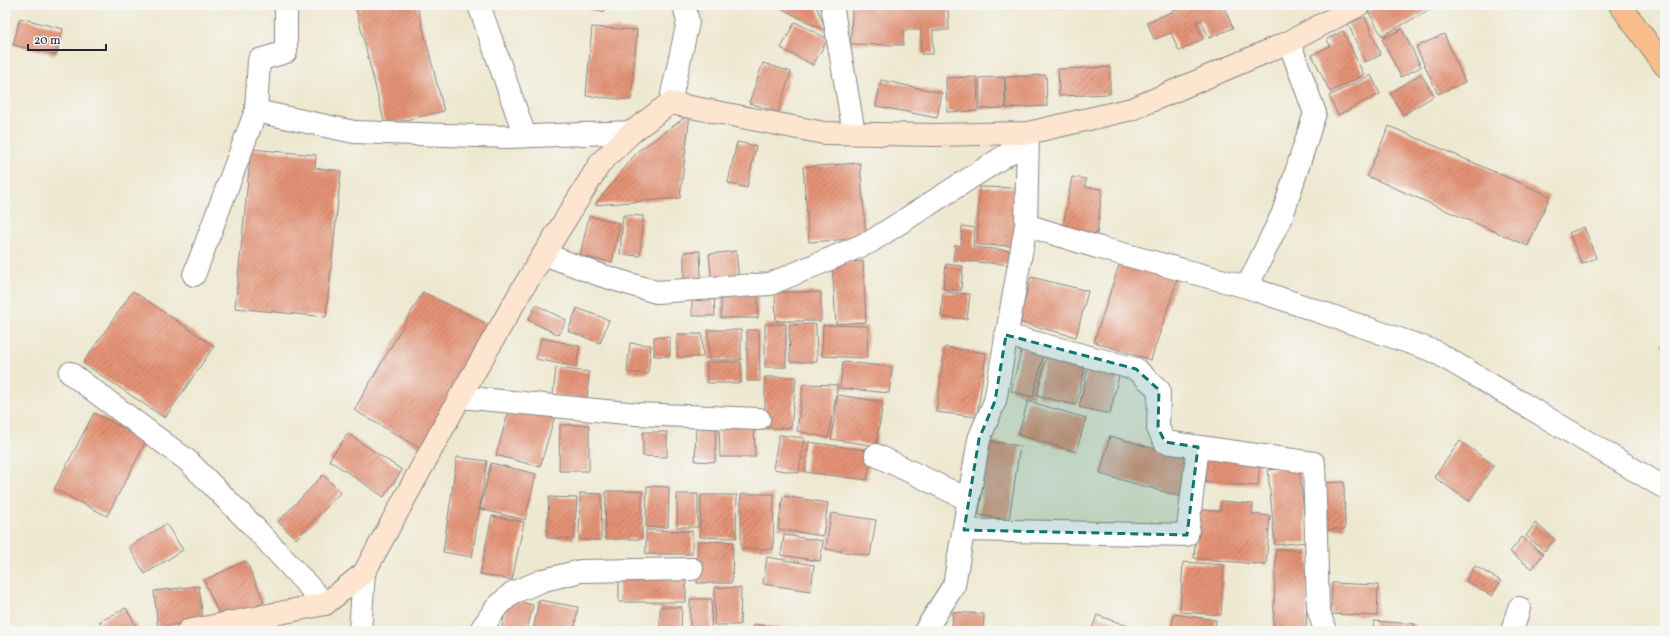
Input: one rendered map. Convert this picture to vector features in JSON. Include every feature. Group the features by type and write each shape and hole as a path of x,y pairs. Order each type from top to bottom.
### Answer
{"main road":[{"path":"1620,5 1665,66"}],"street":[{"path":"194,275 256,111 259,60 286,52 286,5"},
{"path":"479,5 525,136"},
{"path":"188,631 325,604 364,573 460,396 600,162 632,132 670,103 688,22 684,5"},
{"path":"832,5 854,133"},
{"path":"670,103 824,133 1028,137 1132,109 1289,42 1359,5"},
{"path":"1247,287 1283,213 1315,113 1289,42"},
{"path":"256,111 354,132 525,136 632,132"},
{"path":"925,631 954,585 979,439 995,401 1026,225 1028,137"},
{"path":"544,254 600,275 656,292 770,284 870,242 1028,137"},
{"path":"1026,225 1100,248 1247,287 1434,351 1665,488"},
{"path":"1006,335 1136,369 1159,390 1158,428 1165,442 1314,463 1318,608 1325,631"},
{"path":"70,373 188,461 256,529 325,604"},
{"path":"460,396 637,414 759,419"},
{"path":"964,530 1187,535 1198,447"},
{"path":"876,455 969,500"},
{"path":"480,631 496,608 512,593 544,580 581,571 692,569"},
{"path":"360,631 364,573"},
{"path":"1512,631 1519,608"}],"highlighted area":[{"path":"1006,335 1136,369 1159,390 1158,428 1165,442 1198,447 1187,535 964,530 979,439 995,401"}],"building":[{"path":"355,5 417,5 444,111 385,125"},
{"path":"573,5 605,5 604,12"},
{"path":"774,5 816,5 826,31"},
{"path":"855,5 948,5 949,30 933,30 933,54 921,54 921,30 904,30 903,45 851,44 852,7"},
{"path":"1005,5 1064,5 1064,8 1005,7"},
{"path":"1189,5 1223,5 1233,28 1209,38 1201,20 1196,22 1203,39 1179,51 1171,33 1154,39 1147,22"},
{"path":"1378,5 1438,5 1382,36 1368,11"},
{"path":"1365,17 1381,55 1365,62 1348,24"},
{"path":"20,18 63,29 56,55 13,45"},
{"path":"795,22 828,39 813,65 781,48"},
{"path":"592,27 637,30 631,100 586,96"},
{"path":"1402,29 1421,67 1401,77 1382,39"},
{"path":"1343,31 1364,75 1330,92 1312,55 1330,46 1327,39"},
{"path":"1444,34 1465,82 1438,94 1416,47"},
{"path":"763,63 791,72 778,112 749,103"},
{"path":"1110,67 1110,94 1059,96 1058,69"},
{"path":"1421,74 1434,96 1403,115 1390,93"},
{"path":"1046,75 1047,106 1006,108 1005,77"},
{"path":"1371,75 1380,94 1338,115 1329,96"},
{"path":"977,77 978,111 947,112 946,78"},
{"path":"1004,77 1005,108 980,109 979,78"},
{"path":"881,80 942,93 937,118 876,106"},
{"path":"690,114 680,198 595,205 638,151"},
{"path":"1389,126 1550,196 1528,246 1367,176"},
{"path":"737,142 756,146 747,188 728,183"},
{"path":"251,149 316,155 315,168 341,171 326,317 235,308"},
{"path":"860,163 866,238 809,242 803,167"},
{"path":"1072,177 1086,179 1085,187 1102,189 1097,234 1062,231"},
{"path":"979,187 1018,188 1017,246 977,245"},
{"path":"623,215 643,216 640,256 620,254"},
{"path":"589,216 620,223 612,262 580,256"},
{"path":"962,226 975,228 973,247 1014,251 1013,265 953,260 955,245 961,246"},
{"path":"1584,227 1596,258 1582,264 1569,233"},
{"path":"700,251 701,278 684,279 684,252"},
{"path":"736,251 739,280 712,283 709,254"},
{"path":"1121,259 1178,277 1151,360 1094,342"},
{"path":"863,261 866,322 836,324 832,263"},
{"path":"946,264 963,266 961,291 943,289"},
{"path":"1031,277 1088,291 1076,337 1019,322"},
{"path":"133,291 214,346 165,418 83,363"},
{"path":"423,292 493,327 423,450 354,410"},
{"path":"692,292 714,292 715,316 692,316"},
{"path":"775,292 821,292 821,321 776,321"},
{"path":"943,292 970,294 967,319 941,317"},
{"path":"758,294 758,318 721,318 721,295"},
{"path":"536,305 566,320 559,335 528,320"},
{"path":"577,308 609,320 600,343 568,331"},
{"path":"765,324 786,324 786,367 765,367"},
{"path":"816,324 817,362 790,362 789,325"},
{"path":"823,325 868,326 867,358 822,356"},
{"path":"708,330 741,330 741,360 709,360"},
{"path":"747,330 759,330 760,381 747,381"},
{"path":"677,334 702,334 703,357 677,357"},
{"path":"654,337 670,337 670,356 654,356"},
{"path":"541,338 580,346 576,367 536,359"},
{"path":"1665,342 1665,350 1661,345"},
{"path":"630,343 651,345 648,374 627,372"},
{"path":"945,347 986,353 977,417 936,412"},
{"path":"1022,348 1044,353 1033,397 1011,391"},
{"path":"1047,353 1086,363 1076,405 1037,396"},
{"path":"707,362 741,362 741,383 707,383"},
{"path":"843,362 892,367 889,393 840,388"},
{"path":"1089,364 1120,371 1110,414 1079,407"},
{"path":"556,368 589,372 587,399 553,395"},
{"path":"765,377 796,377 791,428 765,428"},
{"path":"803,384 838,385 828,438 797,431"},
{"path":"838,395 883,402 876,446 831,439"},
{"path":"1028,401 1086,418 1076,452 1018,435"},
{"path":"511,403 556,412 540,467 496,455"},
{"path":"94,413 147,440 107,516 54,489"},
{"path":"754,420 755,457 720,457 719,421"},
{"path":"560,425 589,425 589,471 559,471"},
{"path":"696,426 716,426 715,462 695,461"},
{"path":"643,432 667,432 667,457 643,456"},
{"path":"348,434 402,470 384,497 329,460"},
{"path":"779,435 804,438 799,473 773,469"},
{"path":"1110,436 1194,460 1183,497 1100,474"},
{"path":"989,441 1020,446 1009,520 979,515"},
{"path":"1460,441 1494,465 1469,501 1434,477"},
{"path":"809,442 872,451 867,480 805,472"},
{"path":"1201,456 1260,460 1258,486 1199,482"},
{"path":"457,457 487,461 472,557 443,552"},
{"path":"491,463 536,474 525,520 480,509"},
{"path":"1299,467 1307,542 1275,545 1268,470"},
{"path":"323,475 341,492 296,539 278,522"},
{"path":"1344,482 1345,529 1320,530 1318,483"},
{"path":"647,486 669,487 668,527 646,527"},
{"path":"606,491 642,491 642,539 605,539"},
{"path":"580,493 602,494 601,540 579,540"},
{"path":"677,494 698,494 698,527 677,527"},
{"path":"741,494 774,494 773,549 741,549"},
{"path":"701,495 737,495 736,538 700,537"},
{"path":"783,496 828,503 823,536 778,529"},
{"path":"549,497 577,498 574,539 547,538"},
{"path":"1221,501 1253,504 1252,514 1270,516 1266,565 1194,558 1198,510 1220,511"},
{"path":"831,513 876,520 870,556 826,549"},
{"path":"492,516 524,522 512,580 480,574"},
{"path":"1535,523 1555,539 1545,551 1526,536"},
{"path":"166,524 183,550 145,574 129,547"},
{"path":"646,530 692,531 692,554 646,554"},
{"path":"784,535 823,541 820,561 781,555"},
{"path":"1522,537 1543,554 1532,569 1510,552"},
{"path":"698,541 733,542 732,583 697,583"},
{"path":"1276,549 1309,551 1306,631 1273,631"},
{"path":"767,557 814,565 811,591 763,584"},
{"path":"246,561 264,602 222,621 204,580"},
{"path":"1183,562 1224,565 1221,615 1180,612"},
{"path":"1475,566 1501,581 1492,596 1466,581"},
{"path":"619,573 686,573 686,602 619,602"},
{"path":"1332,583 1378,585 1377,616 1331,614"},
{"path":"199,586 203,621 158,627 154,591"},
{"path":"715,587 741,588 740,625 714,625"},
{"path":"508,599 533,605 527,631 501,631"},
{"path":"690,599 712,599 711,631 690,631"},
{"path":"539,600 578,607 574,631 533,631"},
{"path":"660,607 682,607 681,631 660,631"},
{"path":"126,608 139,631 104,631 99,622"},
{"path":"953,612 984,614 983,631 952,631"},
{"path":"1174,614 1216,620 1215,631 1171,631"},
{"path":"1097,615 1142,631 1091,631"},
{"path":"1374,621 1415,624 1414,631 1373,631"},
{"path":"754,624 791,630 791,631 753,631"}]}
